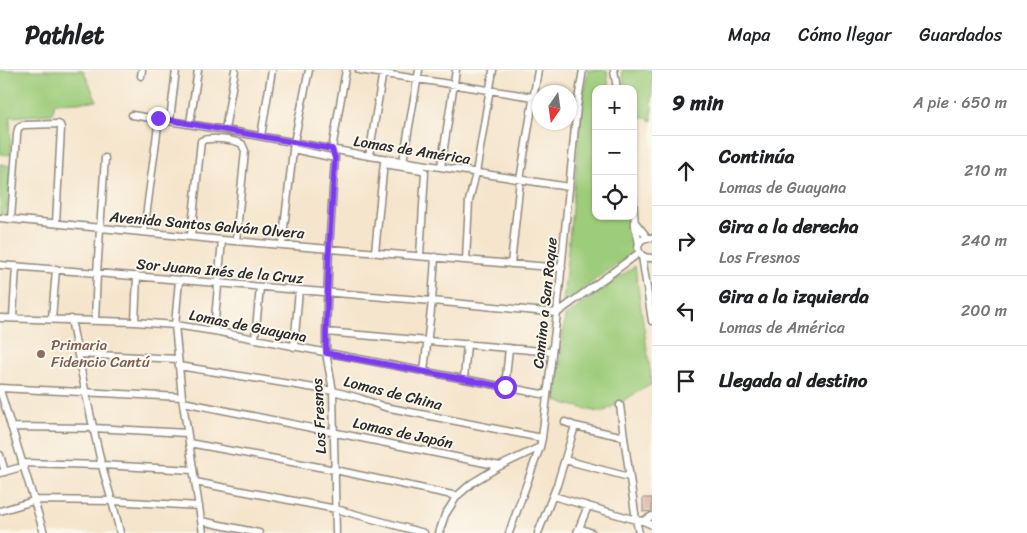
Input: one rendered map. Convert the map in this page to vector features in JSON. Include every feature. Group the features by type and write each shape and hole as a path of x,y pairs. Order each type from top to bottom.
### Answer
{"street":[{"path":"170,120 176,70"},
{"path":"190,124 198,70"},
{"path":"225,130 235,70"},
{"path":"261,136 272,70"},
{"path":"282,245 293,146 309,70"},
{"path":"332,149 346,70"},
{"path":"359,70 383,72 532,97"},
{"path":"403,161 419,70"},
{"path":"442,167 456,70"},
{"path":"466,260 469,201 476,173 493,70"},
{"path":"537,85 538,70"},
{"name":"Camino a San Roque","path":"577,106 582,70"},
{"path":"614,70 616,85"},
{"path":"369,156 383,72"},
{"name":"Lomas de América","path":"132,115 261,136 293,146 332,149 384,161 403,161 569,187"},
{"path":"144,232 158,118"},
{"path":"511,264 520,180 532,122"},
{"path":"11,219 16,135 19,127 23,125 58,124 61,126 56,223"},
{"name":"Camino a San Roque","path":"509,533 542,438 562,268 575,130"},
{"path":"191,236 200,144 208,138 237,142 244,146 236,241"},
{"path":"293,146 335,158"},
{"name":"Los Fresnos","path":"332,149 335,158 329,249 326,353 333,391 336,533"},
{"path":"94,320 105,158"},
{"path":"375,252 384,161 422,170 426,174 420,256"},
{"name":"Avenida Santos Galván Olvera","path":"0,218 222,240 562,268"},
{"path":"636,222 650,237 641,240 639,244"},
{"path":"636,222 638,247 641,254 652,321"},
{"path":"214,331 222,240"},
{"path":"641,254 652,258"},
{"path":"557,312 641,254"},
{"path":"424,372 432,301 434,257"},
{"name":"Sor Juana Inés de la Cruz","path":"0,264 557,312"},
{"path":"13,317 16,266"},
{"path":"52,319 56,269"},
{"path":"135,322 137,276"},
{"path":"178,280 175,325 182,400 203,533"},
{"path":"255,339 260,287"},
{"path":"294,347 299,290"},
{"name":"Lomas de Guayana","path":"0,318 94,320 175,325 547,395"},
{"path":"71,320 93,428 120,533"},
{"path":"326,332 552,352"},
{"path":"464,379 467,344"},
{"path":"505,387 509,348"},
{"name":"Lomas de China","path":"78,354 179,362 333,391 385,408 542,438"},
{"path":"0,389 20,465 44,533"},
{"name":"Lomas de Japón","path":"0,389 85,392 182,400 500,466"},
{"path":"620,405 629,477 640,533"},
{"path":"565,422 624,437"},
{"path":"538,533 553,496 576,426"},
{"path":"11,427 93,428 187,433"},
{"path":"189,443 335,470 457,496"},
{"path":"439,533 445,515 457,496 472,483 500,466 540,447"},
{"path":"0,455 2,472 20,465 102,465 193,470"},
{"path":"565,460 629,477"},
{"path":"195,482 336,509 424,533"},
{"path":"553,496 636,520 643,520 652,516"},
{"path":"0,511 32,501 113,501 199,506"},
{"path":"588,506 578,531 592,533"},
{"path":"643,520 652,525"},
{"path":"201,521 259,533"}],"green space":[{"path":"0,70 83,70 97,101 55,103 52,114 10,117 11,155 0,154"},
{"path":"588,70 607,70 609,85 592,85 592,220 629,220 634,252 563,303 582,104"},
{"path":"622,70 652,70 652,121 637,115 637,85 624,85"},
{"path":"0,164 11,166 6,216 0,215"},
{"path":"635,266 652,384 601,413 556,401 565,316"}],"building":[{"path":"643,498 652,498 652,511 643,512"}],"place":[{"name":"Primaria Fidencio Cantú","path":"41,354"}],"route":[{"path":"158,118 332,149 335,158 329,249 326,353 505,387"}]}
